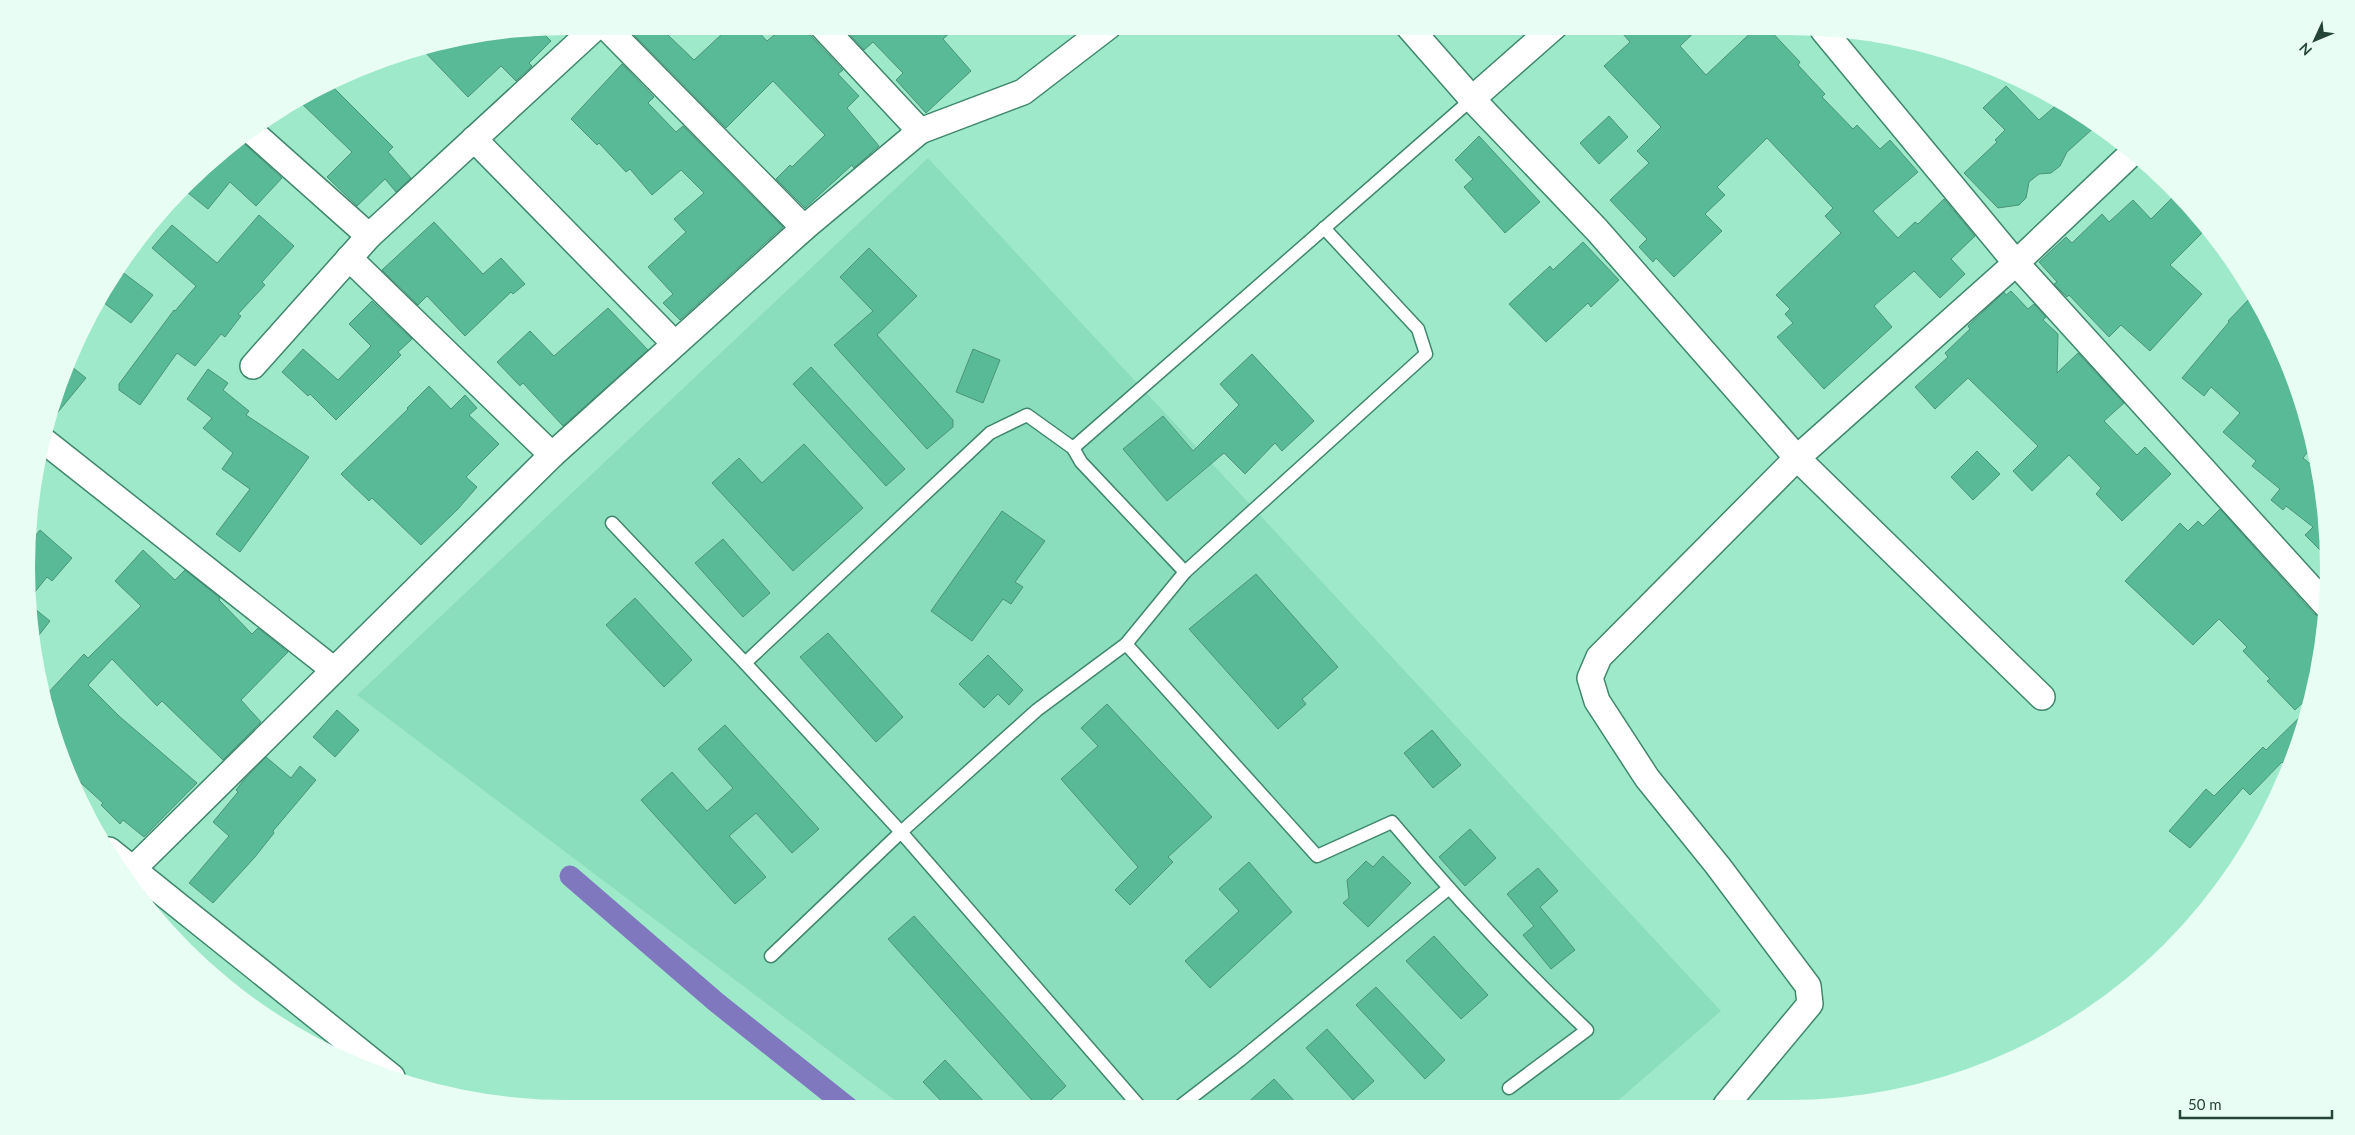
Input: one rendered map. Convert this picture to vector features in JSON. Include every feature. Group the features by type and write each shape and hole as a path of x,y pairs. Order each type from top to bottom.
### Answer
{"street":[{"path":"253,366 369,236 587,35"},
{"path":"614,35 804,228"},
{"path":"830,35 920,131"},
{"path":"134,868 552,455 804,228 920,131 1023,92 1097,35"},
{"path":"1416,35 1472,99 1597,230 1798,458 2042,697"},
{"path":"1472,99 1545,35"},
{"path":"1829,37 2016,263 2319,598"},
{"path":"256,136 369,236"},
{"path":"474,139 674,344"},
{"path":"1729,1100 1810,1004 1808,986 1718,866 1647,778 1597,701 1590,678 1599,657 1798,458 2016,263 2127,157"},
{"path":"348,258 552,455"},
{"path":"49,445 334,670"},
{"path":"123,860 376,1064"}],"lane":[{"path":"1073,448 1472,99"},
{"path":"771,956 901,832 1038,710 1126,644 1184,572 1426,354 1418,330 1324,228"},
{"path":"746,663 990,433 1026,415 1073,448 1081,462 1184,572"},
{"path":"612,523 746,663 901,832 1134,1100"},
{"path":"1126,644 1317,856 1392,822 1448,889 1557,1002 1587,1030 1510,1088"},
{"path":"1187,1100 1240,1060 1448,889"}],"shaded area":[{"path":"928,158 1721,1011 1619,1100 894,1100 357,695"}],"building":[{"path":"634,35 668,35 694,60 721,35 761,35 767,41 774,35 810,35 843,70 838,74 859,96 847,108 879,146 854,168 852,165 805,208 776,179 790,165 792,167 825,135 773,81 726,128"},
{"path":"850,35 948,35 943,39 971,71 926,113 896,80 903,73 873,42 864,50"},
{"path":"1624,35 1692,35 1680,46 1706,75 1748,35 1774,35 1800,62 1798,65 1825,94 1822,97 1853,129 1857,125 1880,149 1890,140 1918,172 1873,211 1898,238 1915,222 1918,224 1944,199 1975,236 1951,259 1965,274 1940,298 1914,271 1874,306 1892,327 1824,389 1777,337 1793,323 1785,314 1790,309 1776,295 1841,233 1825,216 1833,208 1767,138 1717,187 1725,195 1705,214 1722,231 1674,277 1656,258 1653,262 1639,247 1647,239 1610,200 1649,163 1637,151 1661,127 1604,66 1630,42"},
{"path":"533,36 546,36 551,41 529,63 532,66 516,81 501,66 468,97 427,54 464,45"},
{"path":"622,64 654,97 648,103 676,132 683,126 783,227 680,320 663,303 673,294 648,267 686,232 674,219 704,193 681,170 652,195 630,169 626,172 599,143 597,145 571,119"},
{"path":"2006,86 2039,120 2055,106 2091,130 2067,152 2060,166 2051,173 2039,174 2029,182 2026,198 2019,205 1998,208 1964,173 1997,142 1995,140 2005,130 1983,108"},
{"path":"335,89 393,147 388,152 411,178 396,192 385,179 357,206 327,177 352,152 303,105"},
{"path":"1609,116 1628,137 1599,164 1580,143"},
{"path":"1479,136 1540,202 1505,233 1464,187 1473,179 1455,160"},
{"path":"245,144 282,178 256,206 230,182 208,209 189,193 216,167"},
{"path":"2171,199 2202,233 2170,265 2202,294 2150,351 2121,325 2109,337 2069,295 2067,297 2054,284 2057,282 2039,262 2066,237 2072,243 2102,214 2109,222 2133,200 2151,219"},
{"path":"259,215 294,246 262,282 265,285 238,314 241,316 225,337 221,334 195,366 177,353 140,405 119,390 119,384 174,310 196,286 152,248 172,225 217,263"},
{"path":"434,222 483,274 501,258 525,284 513,294 511,292 465,336 427,296 418,305 382,270"},
{"path":"1583,242 1619,280 1591,307 1588,303 1546,342 1509,304 1550,266 1553,270"},
{"path":"869,248 917,296 877,335 953,420 953,427 927,449 834,345 873,311 840,277"},
{"path":"124,273 153,295 131,323 105,303"},
{"path":"2011,291 2028,309 2034,304 2046,317 2043,320 2058,334 2057,373 2078,353 2124,403 2104,421 2137,455 2145,447 2171,474 2122,521 2096,494 2101,488 2069,455 2032,491 2013,471 2038,446 1968,378 1935,409 1915,387 1948,357 1945,353 1970,329 1968,326 2004,292 2006,295"},
{"path":"2248,300 2265,332 2292,396 2307,452 2303,458 2310,464 2319,549 2305,535 2313,527 2286,506 2283,510 2271,500 2280,489 2252,466 2256,461 2223,432 2240,413 2211,387 2204,396 2182,378 2228,321"},
{"path":"372,301 412,339 398,352 401,355 336,420 310,394 308,396 282,372 303,349 338,380 371,346 349,324"},
{"path":"608,308 648,350 563,426 523,383 520,386 497,362 530,331 554,356"},
{"path":"973,349 1000,360 983,403 956,392"},
{"path":"1252,354 1314,421 1282,451 1275,443 1245,474 1224,453 1167,501 1123,449 1163,416 1193,451 1239,405 1220,384"},
{"path":"811,367 905,469 886,486 793,384"},
{"path":"74,369 86,378 58,412"},
{"path":"208,369 228,383 223,390 249,411 246,415 309,457 240,552 216,534 250,489 222,469 233,453 203,428 212,418 187,399"},
{"path":"429,386 451,409 465,395 477,408 469,415 499,444 466,477 477,487 458,509 421,545 372,498 369,501 341,474"},
{"path":"804,444 863,508 793,571 712,483 739,458 762,483"},
{"path":"1977,451 2000,474 1973,500 1951,477"},
{"path":"2220,509 2314,614 2317,615 2310,671 2302,703 2295,710 2267,681 2270,679 2243,651 2247,647 2219,619 2193,645 2125,581 2180,523 2188,531 2198,521 2203,526"},
{"path":"1002,511 1045,541 1015,582 1023,587 1011,604 1003,599 972,641 931,611"},
{"path":"40,530 72,558 52,581 47,577 36,591 35,568 36,535"},
{"path":"723,539 770,593 743,617 695,563"},
{"path":"143,550 175,580 185,570 220,598 219,600 252,634 258,628 288,652 241,700 261,722 223,760 162,701 157,706 112,659 88,685 119,716 197,783 144,837 123,820 120,824 101,805 103,803 81,783 63,739 50,691 84,654 88,658 141,606 115,581"},
{"path":"1256,574 1338,667 1302,699 1306,704 1278,729 1189,629"},
{"path":"635,598 692,660 664,687 606,625"},
{"path":"37,611 50,621 40,634"},
{"path":"828,633 903,717 876,742 800,657"},
{"path":"988,655 1023,690 1009,705 998,694 984,708 959,684"},
{"path":"1107,704 1212,817 1168,857 1173,862 1130,905 1115,890 1138,867 1061,779 1098,746 1081,728"},
{"path":"337,710 359,730 335,757 313,737"},
{"path":"2298,719 2282,762 2250,795 2243,788 2190,848 2169,831 2206,789 2214,796 2263,747 2266,750"},
{"path":"725,725 819,829 792,853 756,813 729,836 766,877 735,904 641,800 672,772 707,811 733,788 698,749"},
{"path":"1432,730 1461,765 1433,788 1404,753"},
{"path":"266,757 291,778 300,766 316,780 273,831 274,833 255,857 213,903 189,883 229,836 213,822 238,792 236,790 243,781"},
{"path":"1470,829 1496,858 1465,886 1439,857"},
{"path":"1383,856 1411,883 1368,927 1343,903 1349,898 1347,880 1366,861 1373,867"},
{"path":"1249,862 1292,912 1210,988 1185,961 1239,911 1219,889"},
{"path":"1538,868 1558,891 1540,907 1575,950 1551,969 1523,935 1534,926 1507,894"},
{"path":"914,916 1066,1086 1051,1100 1032,1100 888,939"},
{"path":"1434,936 1488,995 1461,1019 1406,961"},
{"path":"1376,987 1445,1060 1425,1079 1356,1005"},
{"path":"1327,1029 1374,1081 1353,1100 1306,1048"},
{"path":"945,1060 982,1100 940,1100 923,1082"},
{"path":"1274,1079 1293,1100 1251,1100"}],"waterway":[{"path":"570,876 716,1002 839,1100"}]}
